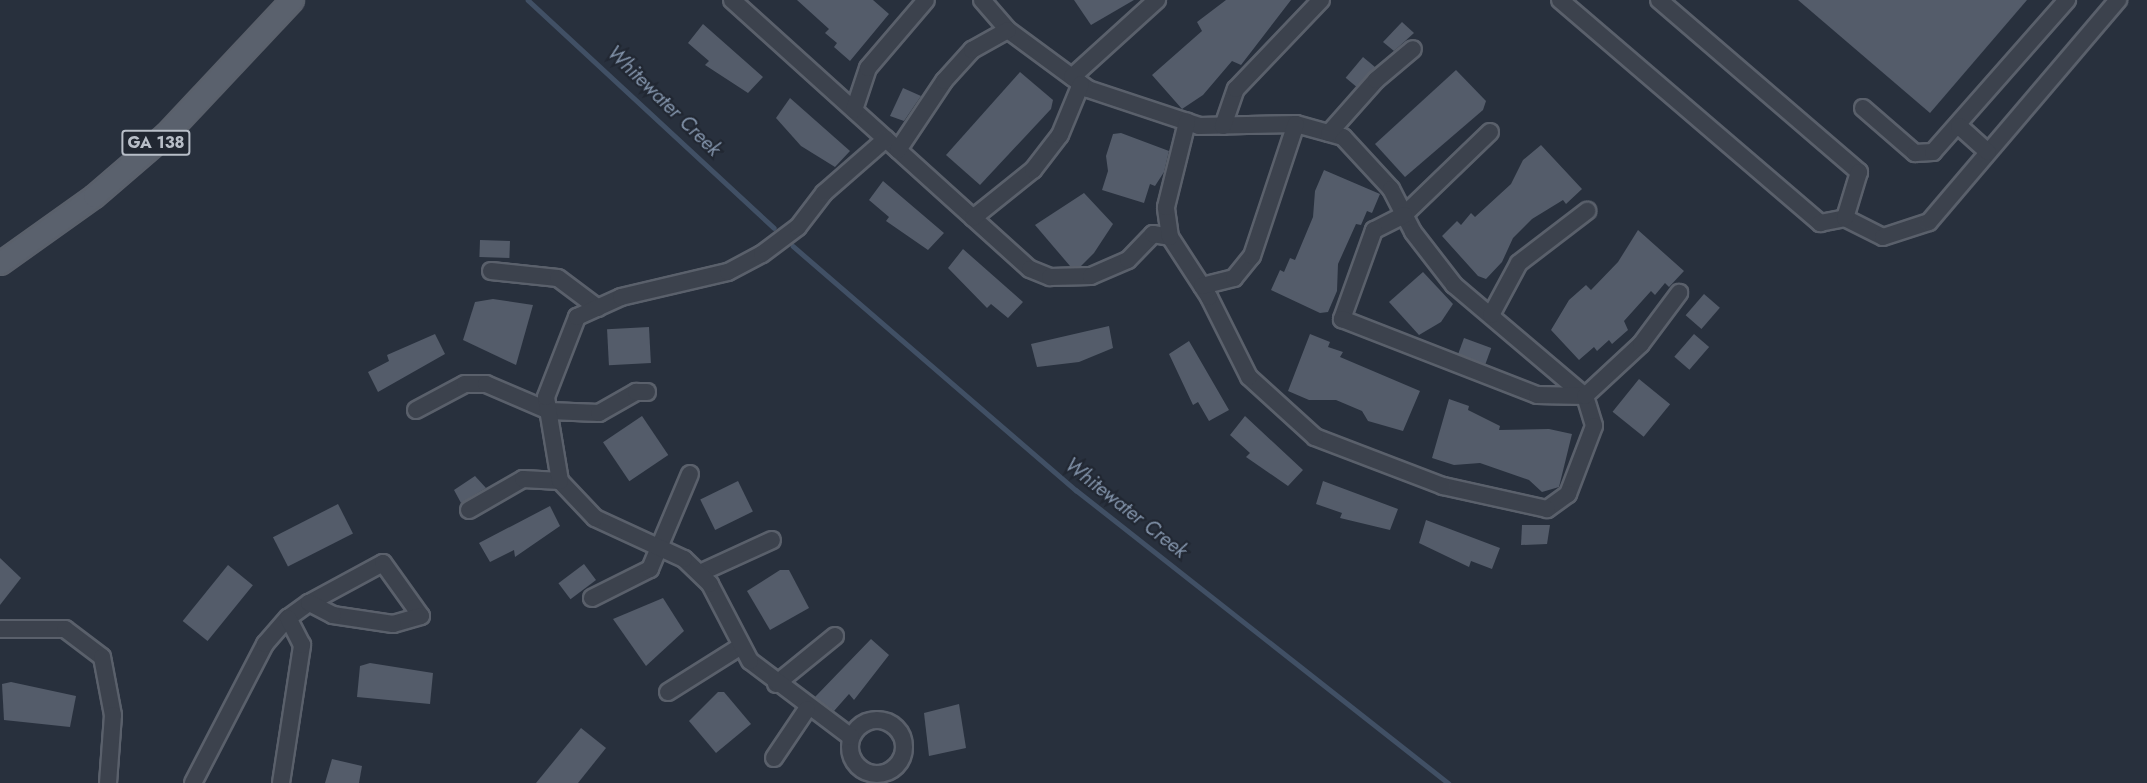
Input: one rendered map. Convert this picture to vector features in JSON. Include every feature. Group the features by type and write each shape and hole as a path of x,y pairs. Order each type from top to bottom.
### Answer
{"main road":[{"name":"GA 138","path":"0,263 94,196 166,134 292,0"}],"street":[{"path":"732,0 1030,269 1050,278 1091,276 1128,260 1153,234 1170,237"},
{"path":"982,0 1008,30 1076,80 1187,122 1223,126 1296,124 1343,137 1391,189 1404,215 1454,285 1585,396 1594,426 1568,494 1546,509 1482,499 1315,437 1249,377 1202,286 1170,237 1166,207 1187,122"},
{"path":"973,218 1034,170 1060,135 1076,80 1157,0"},
{"path":"1223,126 1236,88 1321,0"},
{"path":"1560,0 1820,223 1845,218 1883,237 1909,231 1929,222 2118,0"},
{"path":"1659,0 1859,172 1845,218"},
{"path":"1863,108 1915,153 1933,152 1959,126 2067,0"},
{"path":"854,110 868,68 920,2"},
{"path":"851,737 807,709 776,684 741,646 700,573 684,559 595,518 560,481 546,397 560,351 577,317 621,297 728,272 762,254 798,227 824,193 892,145 972,50 1008,30"},
{"path":"1329,133 1376,80 1413,49"},
{"path":"1202,286 1234,278 1252,256 1296,124"},
{"path":"1959,126 1988,152"},
{"path":"1490,132 1404,215 1374,230 1341,319 1537,395 1585,396 1641,344 1679,293"},
{"path":"1491,315 1519,262 1587,211"},
{"path":"491,271 558,278 598,308"},
{"path":"416,410 465,384 486,384 549,411 599,412 636,392 647,392"},
{"path":"592,598 650,568 663,550 690,474"},
{"path":"469,510 523,479 560,481"},
{"path":"700,573 772,540"},
{"path":"196,782 265,644 288,618 309,603 383,563 421,616 393,624 333,615 309,603"},
{"path":"281,783 302,645 288,618"},
{"path":"0,629 65,629 102,657 113,715 108,783"},
{"path":"776,684 836,636"},
{"path":"668,692 741,646"},
{"path":"774,758 807,709"}],"building":[{"path":"797,0 873,0 889,14 850,61 834,47 837,43 825,33 829,29"},
{"path":"1074,0 1134,0 1091,25"},
{"path":"1226,0 1291,0 1241,65 1232,61 1203,95 1182,109 1152,75 1202,31 1197,22"},
{"path":"1798,0 2027,0 1930,113"},
{"path":"1402,22 1414,33 1394,51 1383,42"},
{"path":"703,24 763,77 748,93 705,65 709,61 688,43"},
{"path":"1363,57 1375,67 1358,88 1346,78"},
{"path":"1456,70 1486,101 1483,110 1405,177 1375,144"},
{"path":"1020,72 1053,100 1051,109 980,185 946,155"},
{"path":"903,88 921,96 904,121 890,116"},
{"path":"790,98 850,151 835,167 801,146 776,118"},
{"path":"1121,133 1169,151 1164,172 1155,186 1150,184 1144,203 1102,190 1108,171 1106,156 1113,134"},
{"path":"1541,145 1582,189 1566,204 1563,200 1532,219 1513,238 1502,262 1486,279 1478,276 1442,236 1457,221 1461,225 1471,213 1475,217 1511,184 1523,160"},
{"path":"1324,170 1380,194 1372,213 1367,211 1361,225 1356,224 1338,264 1337,291 1328,312 1320,313 1271,290 1280,270 1284,272 1290,258 1295,260 1313,217 1315,191"},
{"path":"883,181 944,233 928,250 886,221 889,217 869,200"},
{"path":"1084,193 1113,224 1094,253 1081,266 1070,266 1035,225"},
{"path":"1638,230 1684,271 1669,287 1665,283 1655,295 1651,291 1624,321 1628,330 1612,344 1609,340 1597,351 1594,347 1579,360 1551,330 1569,300 1586,285 1591,290 1618,262"},
{"path":"480,240 510,241 509,258 479,257"},
{"path":"963,249 1023,302 1008,318 991,304 987,308 948,268"},
{"path":"1423,272 1453,304 1441,322 1419,335 1389,302"},
{"path":"1704,294 1720,308 1701,329 1686,315"},
{"path":"493,299 533,305 516,365 463,340 475,302"},
{"path":"1109,326 1113,348 1079,362 1037,367 1031,344"},
{"path":"649,327 651,363 609,365 607,329"},
{"path":"435,334 445,354 378,392 368,372 389,361 387,355"},
{"path":"1310,334 1330,342 1328,347 1343,352 1340,357 1420,391 1403,431 1368,421 1362,411 1336,400 1309,400 1288,391"},
{"path":"1694,334 1709,347 1689,370 1674,357"},
{"path":"1464,338 1491,348 1485,364 1458,354"},
{"path":"1189,341 1229,410 1209,421 1198,402 1193,405 1169,354"},
{"path":"1639,379 1670,404 1644,437 1613,412"},
{"path":"1449,399 1469,406 1468,410 1500,426 1499,430 1549,429 1572,434 1559,487 1542,492 1529,480 1480,463 1454,465 1432,458"},
{"path":"642,416 668,455 629,481 603,442"},
{"path":"1245,416 1303,470 1288,486 1246,457 1250,453 1230,435"},
{"path":"475,476 486,488 461,503 454,490"},
{"path":"738,481 753,512 715,530 700,499"},
{"path":"1323,481 1398,509 1390,530 1340,518 1342,513 1316,504"},
{"path":"338,504 353,533 288,567 273,537"},
{"path":"550,506 560,526 515,557 514,550 490,562 479,543"},
{"path":"1426,520 1500,548 1492,569 1471,561 1469,567 1419,543"},
{"path":"1522,525 1550,525 1547,544 1521,545"},
{"path":"0,558 21,578 0,605"},
{"path":"584,564 596,580 570,599 558,583"},
{"path":"228,565 253,585 208,641 183,621"},
{"path":"780,570 789,570 809,608 770,630 747,591"},
{"path":"663,598 684,631 646,666 613,619"},
{"path":"871,639 889,655 854,700 849,694 834,711 815,697"},
{"path":"370,663 433,673 430,704 357,697 360,666"},
{"path":"11,682 76,696 70,727 4,720 2,684"},
{"path":"718,692 724,692 751,724 716,753 689,721"},
{"path":"959,704 966,748 929,756 924,713"},
{"path":"581,728 606,748 578,783 536,783"},
{"path":"332,759 362,766 359,783 325,783"}],"waterway":[{"name":"Whitewater Creek","path":"528,0 774,228"},
{"name":"Whitewater Creek","path":"793,246 1076,490 1449,783"}]}
